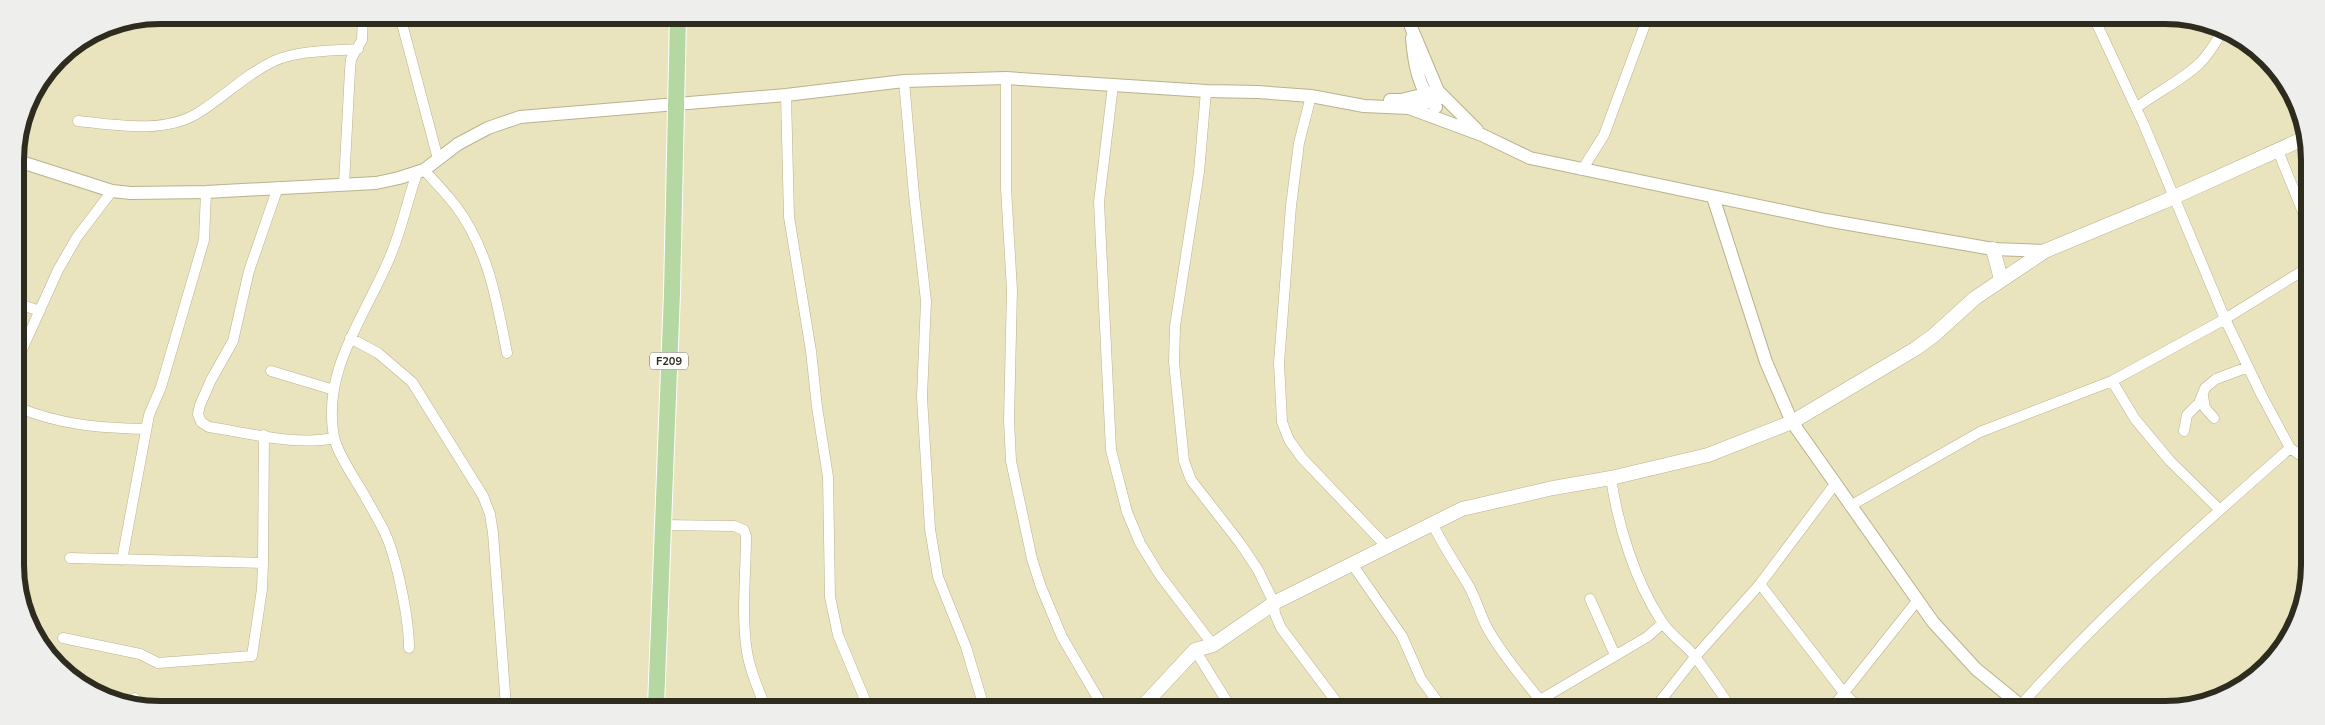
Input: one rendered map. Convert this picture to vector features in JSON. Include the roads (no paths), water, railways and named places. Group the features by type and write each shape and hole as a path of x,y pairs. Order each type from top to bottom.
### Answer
{"main road":[{"name":"F209","path":"656,701 672,293 678,24"},
{"path":"1148,701 1195,650 1213,645 1274,603 1462,509 1552,488 1611,478 1708,454 1792,422 1916,349 1975,298 2045,251 2300,140"},
{"path":"1993,249 2001,279"}],"street":[{"path":"344,184 351,59 362,40 363,24"},
{"path":"402,24 438,159"},
{"path":"1405,104 1411,87 1414,62 1411,24"},
{"path":"1412,24 1435,96 1482,135"},
{"path":"1582,170 1604,135 1645,24"},
{"path":"2097,24 2136,108 2225,319 2290,448 2301,455"},
{"path":"2136,108 2200,63 2220,35"},
{"path":"78,121 134,126 159,125 182,120 197,114 255,72 275,61 298,55 358,49"},
{"path":"1414,62 1447,118 1462,127"},
{"path":"1006,78 1006,188 1012,290 1011,461 1032,559 1041,587 1062,637 1099,701"},
{"path":"24,163 112,191 132,193 206,192 382,182 420,171 458,144 488,128 520,117 675,106 904,81 1006,78 1310,96 1364,106 1381,100 1405,104 1482,135 1530,158 1582,170 1826,220 1993,249 2045,251"},
{"path":"904,81 926,301 922,397 934,562 943,592 966,647 982,701"},
{"path":"1113,85 1099,202 1111,450 1127,512 1140,543 1159,574 1213,645"},
{"path":"1206,91 1199,172 1175,326 1174,362 1184,461 1190,480 1240,543 1258,570 1274,603 1275,614 1281,628 1337,701"},
{"path":"786,95 788,218 811,351 817,407 828,477 830,597 842,647 865,701"},
{"path":"1310,96 1299,143 1280,331 1279,363 1282,422 1288,440 1302,458 1386,546"},
{"path":"1405,104 1435,96"},
{"path":"2278,151 2301,207"},
{"path":"409,648 406,612 386,535 334,438 334,390 341,360 392,252 420,171"},
{"path":"420,171 456,206 485,260 496,297 507,353"},
{"path":"278,187 267,224 249,271 233,341 203,395 198,414 201,422 209,427 294,441 318,441 334,438"},
{"path":"24,345 58,270 77,237 112,191"},
{"path":"122,560 149,415 161,388 204,240 206,192"},
{"path":"1713,197 1766,362 1792,422 1917,600 1964,656 2011,701"},
{"path":"1850,506 1980,432 2112,382 2225,319 2301,272"},
{"path":"24,306 40,311"},
{"path":"350,338 378,353 412,382 484,496 490,514 493,533 506,701"},
{"path":"2184,432 2187,415 2200,403 2202,393 2210,382 2248,367"},
{"path":"271,372 334,390"},
{"path":"2112,382 2135,419 2170,461 2220,510"},
{"path":"2202,393 2204,408 2214,418"},
{"path":"24,411 44,419 66,423 115,429 146,429"},
{"path":"64,638 140,654 158,663 252,656 262,589 264,435"},
{"path":"2023,701 2220,510 2290,448"},
{"path":"1611,478 1614,504 1625,542 1652,603 1663,623 1695,657 1726,701"},
{"path":"1660,701 1695,657 1760,584 1835,484"},
{"path":"1432,524 1444,548 1468,584 1479,614 1490,634 1541,701"},
{"path":"662,525 734,526 744,530 746,536 745,631 747,651 750,668 763,701"},
{"path":"70,558 263,564"},
{"path":"1352,564 1402,636 1421,679 1437,701"},
{"path":"1760,584 1852,701"},
{"path":"1590,599 1615,656"},
{"path":"1838,701 1917,600"},
{"path":"1548,701 1646,637 1663,623"},
{"path":"1195,650 1227,701"}]}
